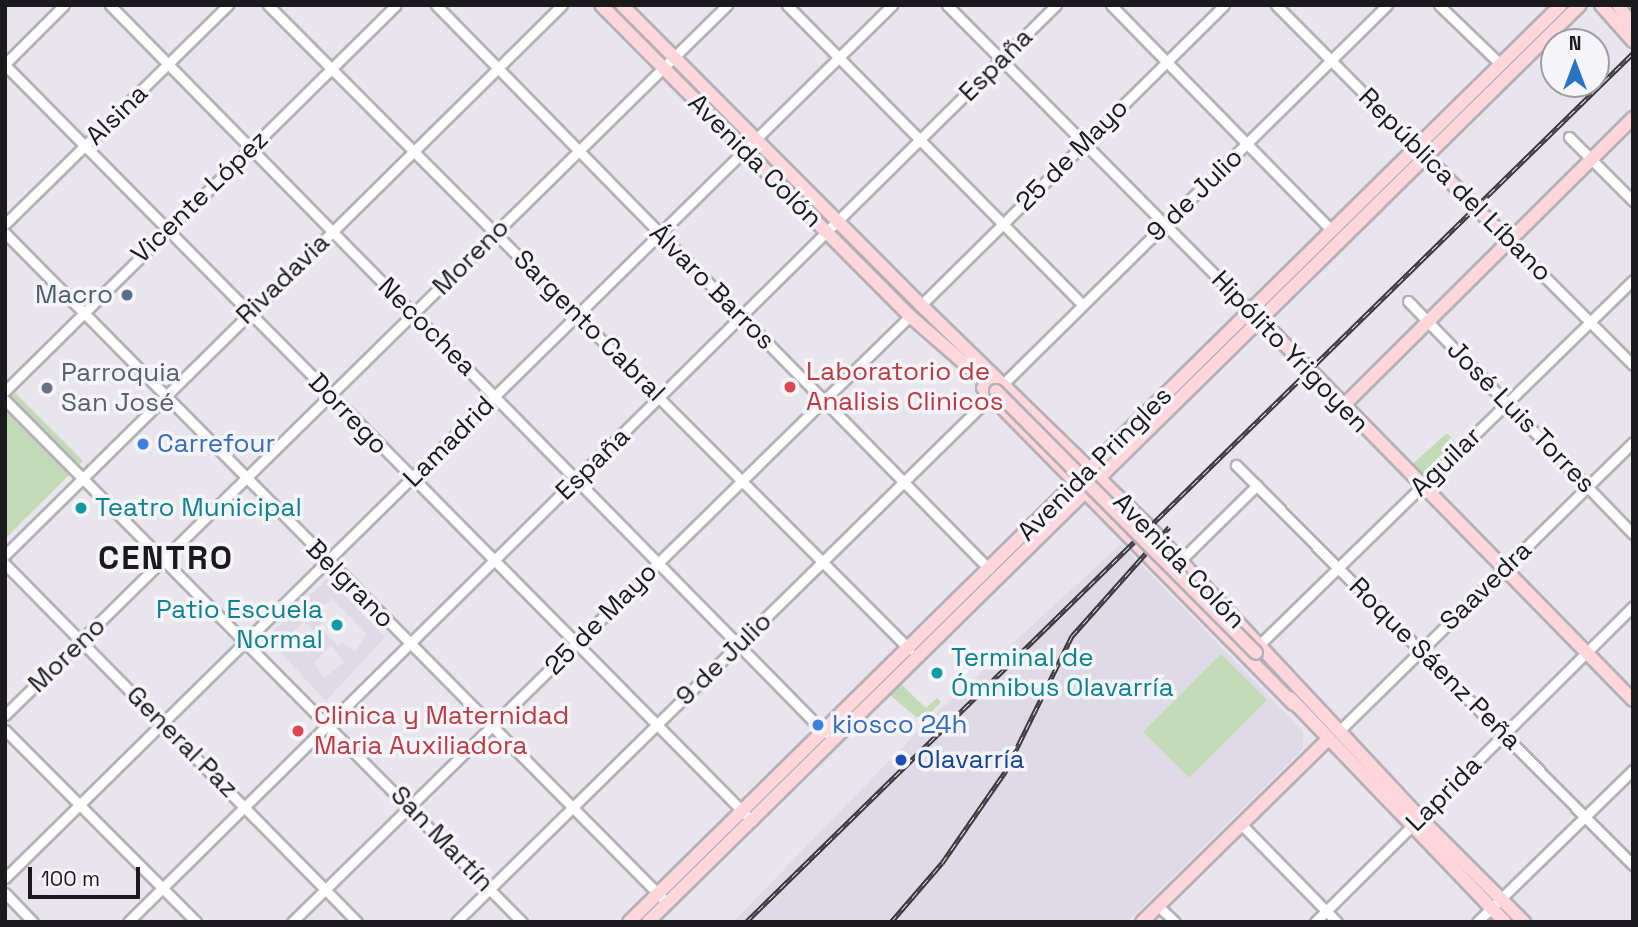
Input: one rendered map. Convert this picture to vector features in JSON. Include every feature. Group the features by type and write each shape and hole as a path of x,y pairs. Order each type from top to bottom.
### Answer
{"main road":[{"name":"Avenida Colón","path":"601,5 910,316 1094,474 1180,561 1258,649 1294,704"},
{"name":"Avenida Colón","path":"622,5 921,305 1081,487 1328,739 1524,922"},
{"name":"Avenida Pringles","path":"648,922 663,898 741,812 827,735 1256,315 1420,151 1500,64 1561,5"},
{"name":"Avenida Pringles","path":"1256,315 1331,230 1580,5"},
{"path":"1601,5 1633,41"},
{"path":"1618,5 1633,26"},
{"path":"1343,406 1507,239 1633,118"},
{"name":"República del Líbano","path":"1420,151 1507,239"},
{"name":"Hipólito Yrigoyen","path":"1256,315 1633,700"},
{"name":"Avenida Colón","path":"997,391 1339,731 1416,823 1505,922"},
{"name":"Avenida Pringles","path":"629,922 663,898 752,821 827,735 909,649 989,569 1081,487"},
{"path":"1142,922 1328,739"}],"street":[{"path":"5,64 64,5"},
{"name":"Necochea","path":"110,5 249,150 496,396 827,735"},
{"name":"Alsina","path":"5,223 228,5"},
{"name":"Sargento Cabral","path":"268,5 909,649"},
{"name":"Vicente López","path":"5,391 167,228 396,5"},
{"name":"Álvaro Barros","path":"436,5 579,149 657,234 826,399 989,569"},
{"name":"Rivadavia","path":"5,555 562,5"},
{"name":"Moreno","path":"5,715 727,5"},
{"path":"787,5 1082,304"},
{"name":"Lamadrid","path":"5,878 892,5"},
{"name":"Hipólito Yrigoyen","path":"947,5 1256,315"},
{"name":"España","path":"128,922 408,642 578,479 1056,5"},
{"path":"1111,5 1249,143 1331,230"},
{"name":"25 de Mayo","path":"921,305 1224,5"},
{"name":"República del Líbano","path":"1276,5 1420,151"},
{"path":"1370,5 1378,14"},
{"name":"9 de Julio","path":"456,922 1387,5"},
{"path":"1439,5 1500,64"},
{"name":"Dorrego","path":"5,64 412,480 752,821"},
{"path":"1569,137 1633,201"},
{"name":"Belgrano","path":"5,233 663,898"},
{"name":"República del Líbano","path":"1507,239 1633,365"},
{"name":"Aguilar","path":"1258,649 1338,567 1633,280"},
{"name":"José Luis Torres","path":"1408,301 1633,534"},
{"name":"25 de Mayo","path":"292,922 910,316"},
{"name":"San Martín","path":"5,400 410,804 522,922"},
{"name":"Saavedra","path":"1339,731 1633,442"},
{"name":"Roque Sáenz Peña","path":"1236,465 1633,865"},
{"path":"1180,561 1257,485"},
{"name":"General Paz","path":"5,564 80,642 245,804 357,922"},
{"name":"Laprida","path":"1315,922 1633,607"},
{"path":"5,730 196,922"},
{"path":"1476,922 1633,770"},
{"path":"1241,824 1337,922"},
{"path":"5,893 33,922"},
{"path":"1158,906 1175,922"}],"shaded area":[{"path":"1121,544 1303,731 1303,749 1127,922 733,922 927,722"},
{"path":"328,578 385,637 326,701 267,638","holes":["332,599 367,634 355,652 342,643 338,646 319,626 322,623 314,611","304,622 320,635 302,652 295,651 288,636","331,645 344,662 324,678 314,663"]}],"green space":[{"path":"840,232 942,336 940,337 838,234"},
{"path":"15,393 83,461 5,539 5,403"},
{"path":"1447,433 1457,444 1421,476 1411,465"},
{"path":"1221,654 1267,700 1189,778 1143,732"},
{"path":"901,684 926,708 937,698 941,702 926,718 916,717 890,695"}],"railway":[{"path":"746,922 1633,53"},
{"path":"891,922 942,863 1005,772 1072,636 1169,527"}],"place":[{"name":"Macro","path":"127,295"},
{"name":"Laboratorio de Analisis Clinicos","path":"790,387"},
{"name":"Parroquia San José","path":"47,388"},
{"name":"Carrefour","path":"143,444"},
{"name":"Teatro Municipal","path":"81,508"},
{"name":"Patio Escuela Normal","path":"337,625"},
{"name":"Terminal de Ómnibus Olavarría","path":"937,673"},
{"name":"kiosco 24h","path":"818,725"},
{"name":"Clinica y Maternidad Maria Auxiliadora","path":"298,731"},
{"name":"Olavarría","path":"901,760"}],"district":[{"name":"CENTRO","path":"166,559"}]}
